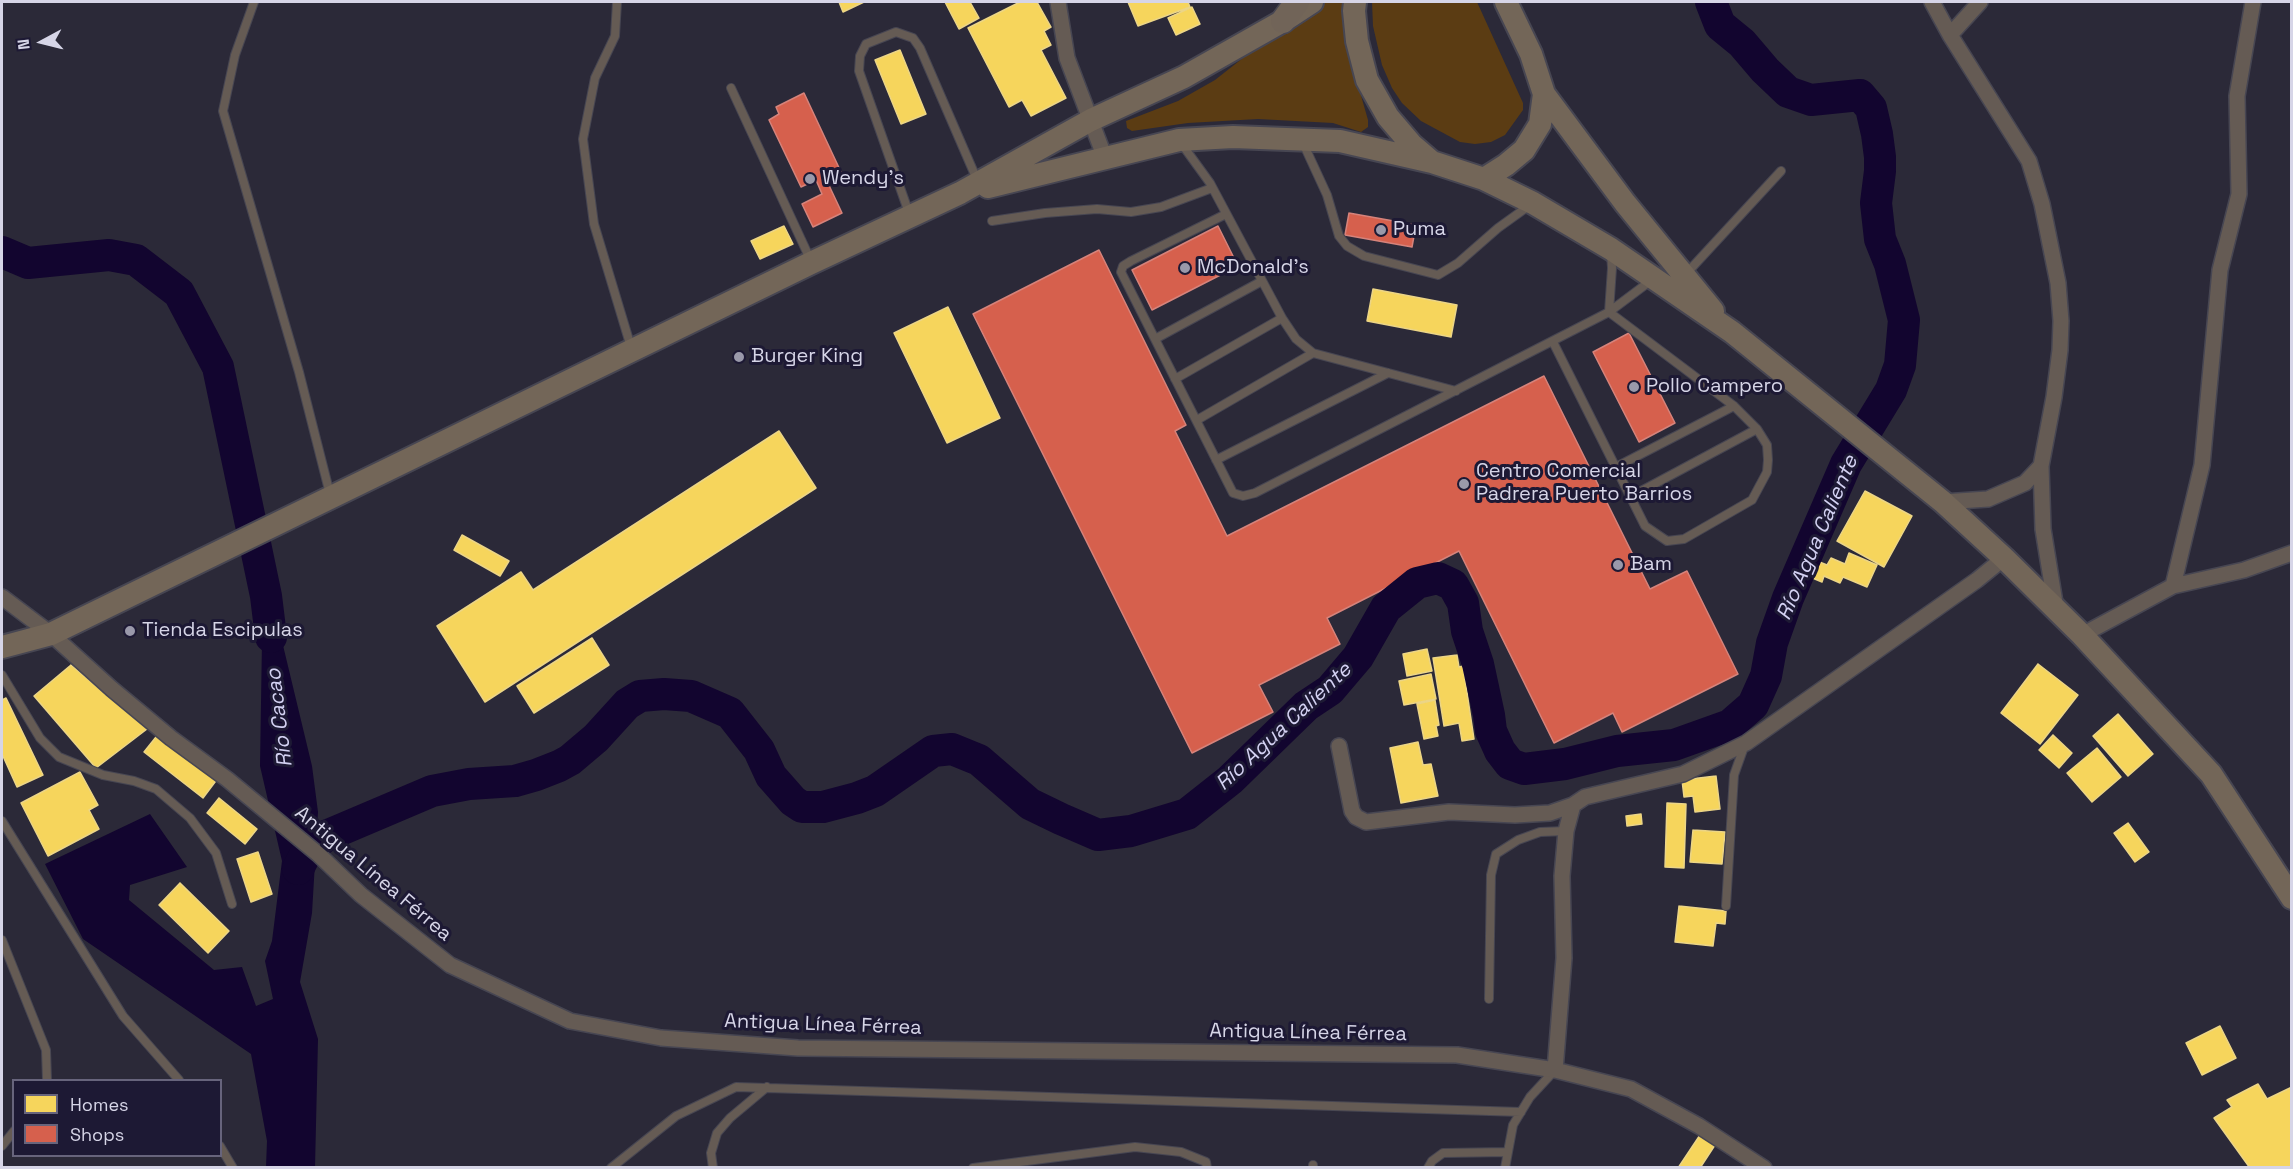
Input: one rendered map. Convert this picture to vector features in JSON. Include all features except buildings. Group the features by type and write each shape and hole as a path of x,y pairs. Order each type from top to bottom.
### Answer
{"highway":[{"path":"1283,21 1297,2"}],"main road":[{"path":"5,649 51,634 969,188 1091,120 1184,77 1312,2"},
{"path":"1355,2 1357,41 1366,80 1388,117 1411,144 1432,162"},
{"path":"1506,2 1531,54 1544,94 1625,203 1732,332"},
{"path":"1484,179 1524,150 1540,124 1544,94"},
{"path":"969,188 1179,140 1233,137 1340,141 1432,162 1484,179 1533,203 1611,249 1732,332 1943,502 2082,635 2211,774 2292,898"}],"street":[{"path":"1058,2 1067,58 1105,158"},
{"path":"1932,2 1950,35 2029,161 2044,215 2058,283 2061,321 2060,350 2041,466 2043,530 2056,609"},
{"path":"1950,35 1980,2"},
{"path":"2173,586 2202,465 2220,270 2239,194 2238,96 2253,2"},
{"path":"1943,502 1988,500 2025,483 2041,466"},
{"path":"2082,635 2173,586 2244,570 2292,553"},
{"path":"1339,746 1352,811 1356,817 1366,822 1449,812 1515,815 1550,813 1574,805 1585,797 1683,774 1746,743 1977,580 2004,558"},
{"name":"Antigua Línea Férrea","path":"2,597 51,634 171,738 270,814 318,854 361,895 450,965 570,1021 660,1038 798,1048 1457,1055 1555,1070 1631,1089 1699,1126 1764,1167"},
{"path":"1555,1070 1564,958 1562,876 1566,831 1574,805"}],"lane":[{"path":"254,2 235,55 223,111 299,372 331,498"},
{"path":"617,2 615,36 595,78 583,139 594,224 633,351"},
{"path":"910,217 859,71 860,56 866,44 896,32 912,38 921,48 969,188"},
{"path":"730,88 811,263"},
{"path":"1301,139 1327,195 1339,236 1347,246 1364,256 1438,274 1458,263 1498,228 1533,203"},
{"path":"1179,140 1212,188 1282,318 1296,339 1313,353 1456,391"},
{"path":"1684,276 1781,171"},
{"path":"992,221 1045,213 1097,209 1131,212 1161,207 1212,188"},
{"path":"1226,214 1123,266 1121,272 1233,493 1243,496 1255,493 1553,342 1609,312 1654,278"},
{"path":"1609,312 1611,249"},
{"path":"1155,339 1262,281"},
{"path":"1553,342 1645,526 1667,541 1684,539 1752,500 1767,472 1768,460 1767,446 1757,429 1734,406 1609,312"},
{"path":"1175,380 1282,318"},
{"path":"1197,420 1313,353"},
{"path":"1216,460 1388,373"},
{"path":"1616,467 1734,406"},
{"path":"1630,497 1757,429"},
{"path":"2,675 40,738 59,757 103,775 134,781 156,789 190,818 216,853 232,904"},
{"path":"1726,906 1734,775 1746,743"},
{"path":"2,821 123,1016 178,1079"},
{"path":"1489,999 1491,875 1496,854 1518,840 1540,832 1566,831"},
{"path":"2,940 46,1050 47,1079"},
{"path":"1506,1167 1513,1125 1530,1097 1555,1070"},
{"path":"611,1167 676,1116 736,1087 1521,1112"},
{"path":"713,1167 711,1153 717,1133 730,1118 767,1087"},
{"path":"2,1146 12,1134"},
{"path":"973,1167 1135,1147 1181,1152 1206,1162 1207,1167"},
{"path":"222,1149 233,1167"},
{"path":"1428,1167 1443,1153 1508,1152"}],"shaded area":[{"path":"1314,2 1345,2 1344,36 1368,120 1368,127 1361,132 1333,123 1258,119 1188,123 1132,131 1127,128 1126,121 1178,101 1215,80"},
{"path":"1372,2 1477,2 1523,103 1523,110 1505,135 1491,142 1475,144 1460,142 1421,121 1402,103 1392,88 1382,65 1373,26"}],"water":[{"path":"266,596 281,637 312,766 318,812 312,913 300,982 318,1039 315,1167 266,1167 267,1141 251,1054 83,939 45,864 150,814 187,867 130,885 129,900 214,970 242,967 256,1006 273,999 265,961 272,941 282,861 260,766 262,641"}],"waterway":[{"name":"Río Agua Caliente","path":"298,869 308,849 326,836 432,791 469,784 515,781 559,766 570,760 596,738 627,704 640,696 664,694 691,696 730,713 759,750 771,776 793,801 802,807 823,807 857,798 875,791 933,751 952,749 979,760 1030,804 1061,819 1098,835 1131,831 1187,814 1230,780 1306,706 1330,690 1358,657 1386,608 1417,583 1438,578 1453,585 1463,603 1467,631 1478,664 1491,731 1500,751 1510,764 1524,769 1565,764 1617,751 1674,745 1730,725 1753,705 1766,676 1772,643 1788,598 1846,464 1891,390 1900,365 1904,320 1890,264 1880,239 1876,203 1880,157 1871,108 1860,95 1811,100 1788,92 1742,43 1720,25 1711,2"},
{"name":"Río Cacao","path":"2,252 28,263 109,255 136,260 179,293 218,367 266,596 271,637"}],"place":[{"name":"Wendy's","path":"810,179"},
{"name":"Puma","path":"1381,230"},
{"name":"McDonald's","path":"1185,268"},
{"name":"Burger King","path":"739,357"},
{"name":"Pollo Campero","path":"1634,387"},
{"name":"Centro Comercial Padrera Puerto Barrios","path":"1464,484"},
{"name":"Bam","path":"1618,565"},
{"name":"Tienda Escipulas","path":"130,631"}]}
